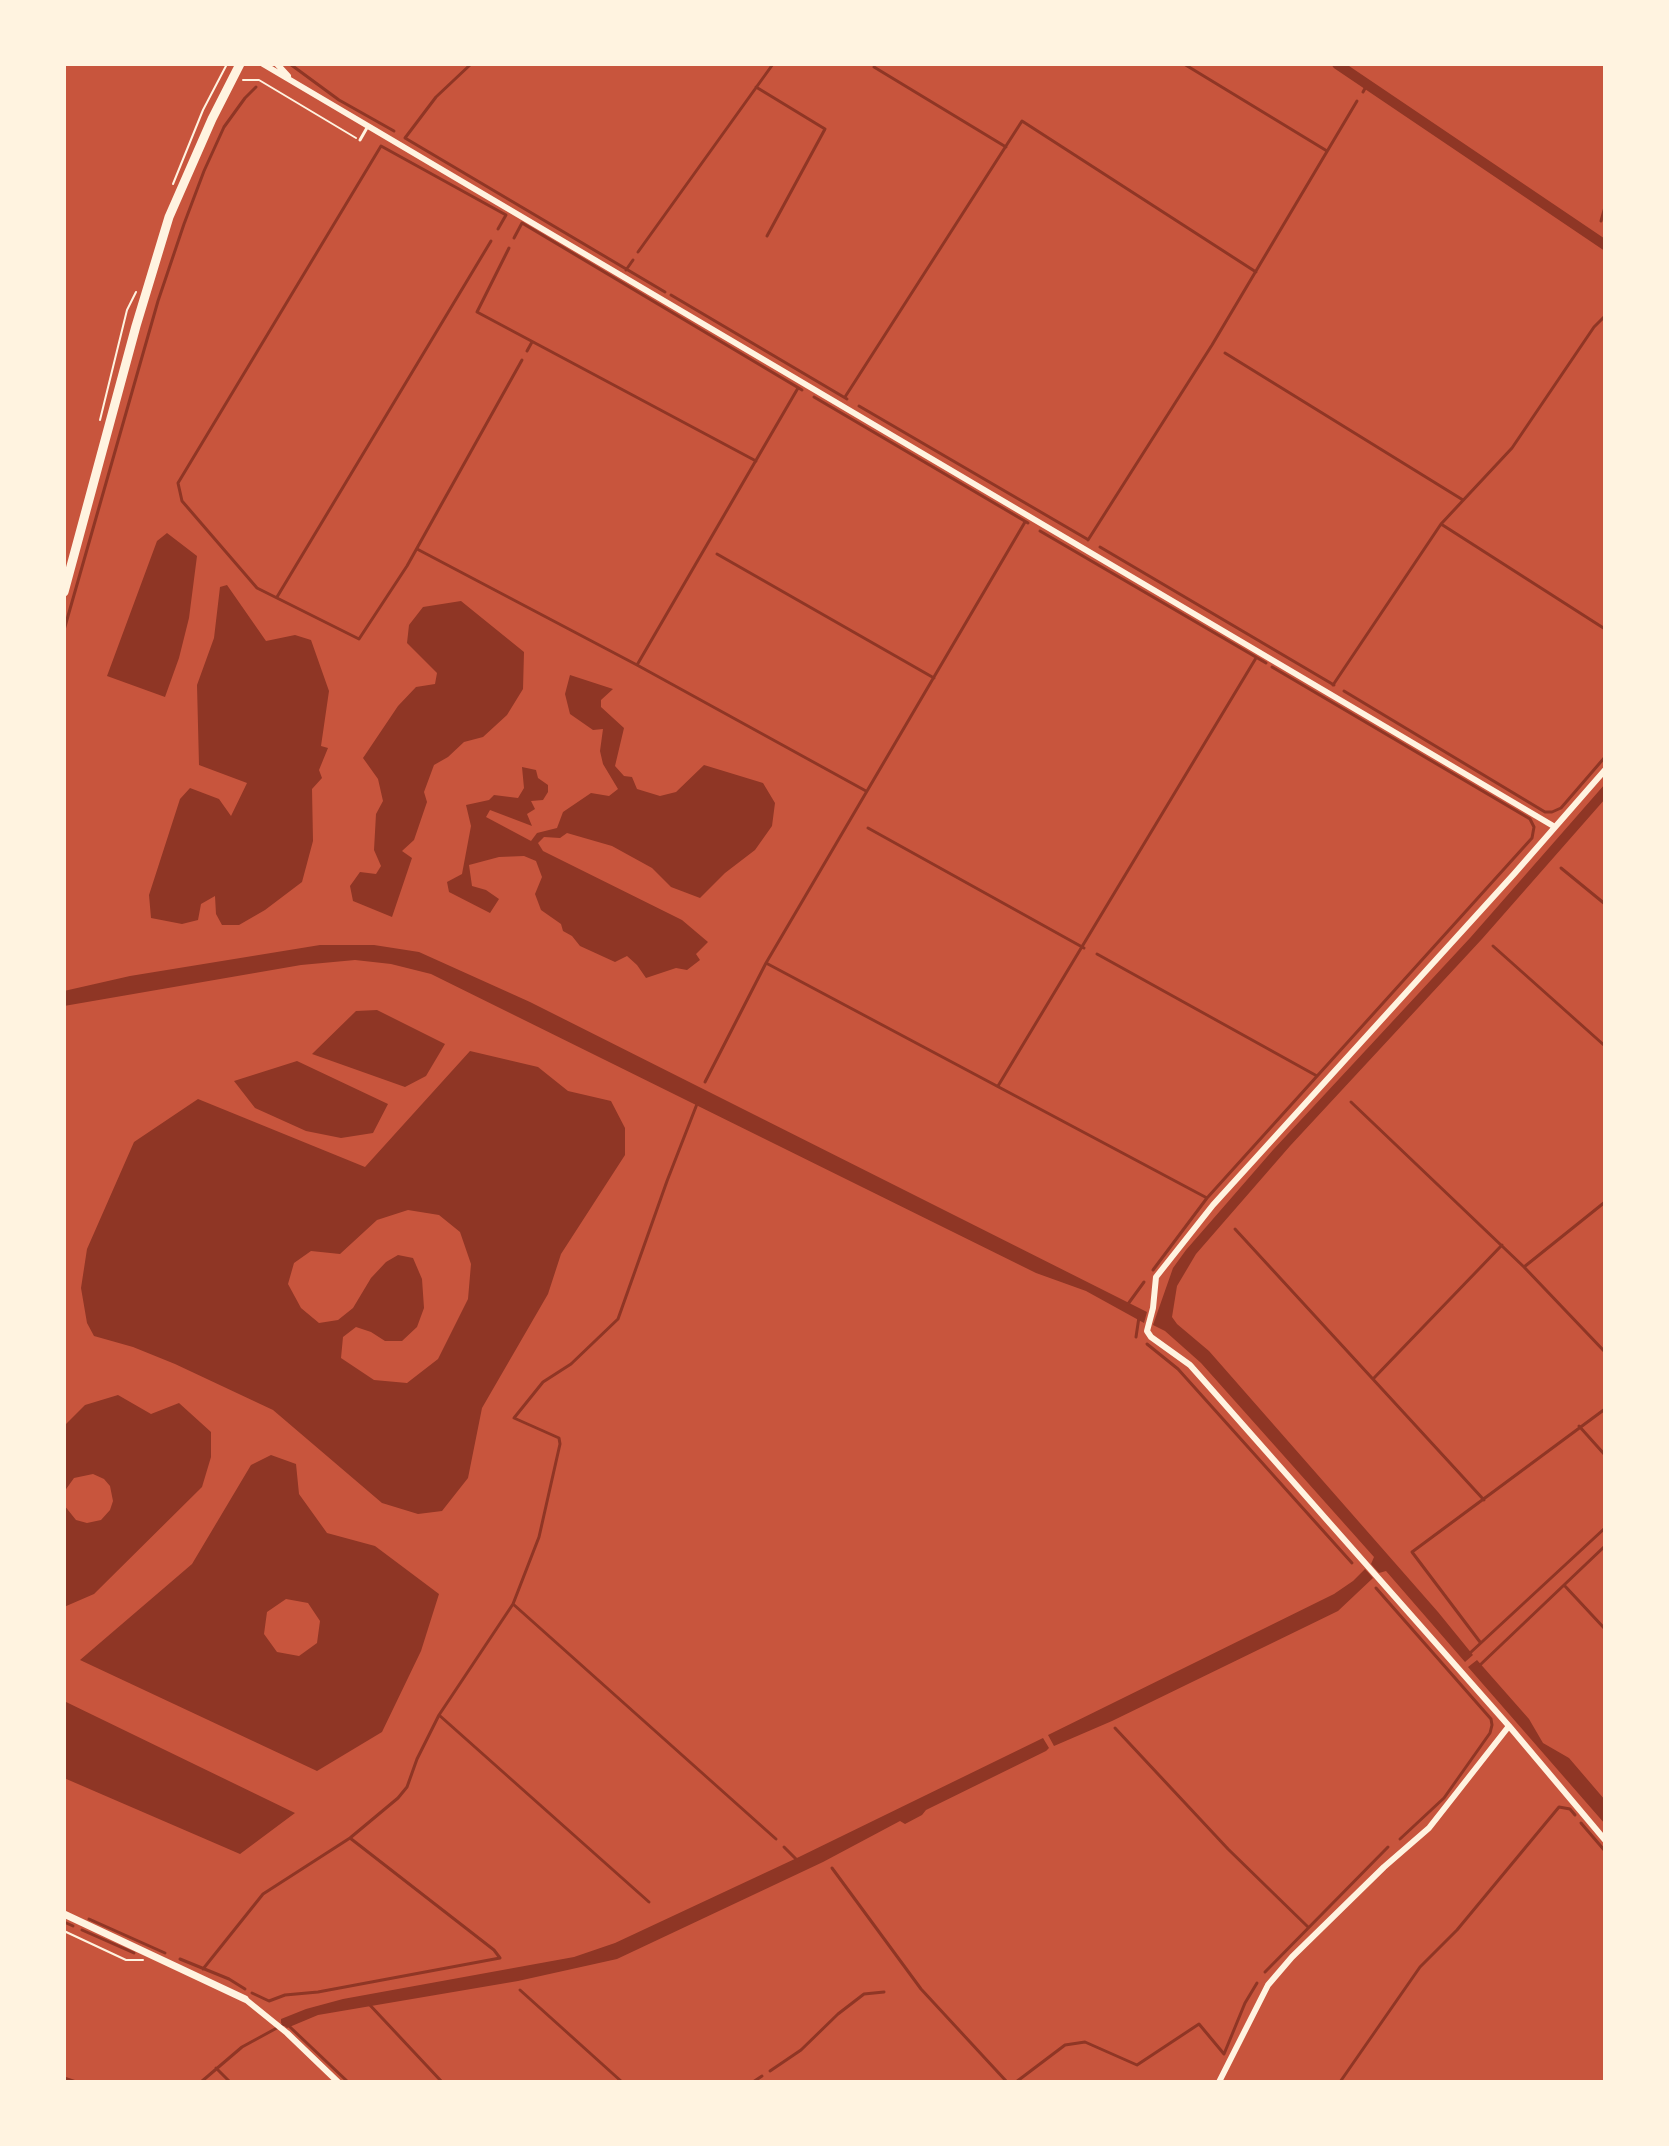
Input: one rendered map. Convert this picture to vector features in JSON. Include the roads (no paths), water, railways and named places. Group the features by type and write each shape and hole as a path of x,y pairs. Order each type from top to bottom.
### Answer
{"main road":[{"path":"64,592 164,231 183,183 240,64"}],"street":[{"path":"263,64 593,256 1555,827"},
{"path":"277,64 290,78"},
{"path":"1605,770 1213,1205 1156,1277 1147,1331 1184,1359 1509,1726 1605,1840"},
{"path":"1219,2082 1268,1985 1292,1957 1384,1867 1429,1828 1509,1726"},
{"path":"64,1914 245,1999 287,2033 338,2082"}],"lane":[{"path":"360,140 368,126"}],"waterway":[{"path":"290,64 339,100 394,131"},
{"path":"471,64 436,97 405,138 665,292"},
{"path":"638,252 773,64"},
{"path":"1184,64 1327,151"},
{"path":"1337,64 1605,245"},
{"path":"874,67 1006,147"},
{"path":"1363,92 1368,83"},
{"path":"64,630 158,301 184,224 224,127 256,87"},
{"path":"756,87 825,129 767,236"},
{"path":"1088,540 1212,345 1357,101"},
{"path":"845,397 1022,121 1256,272"},
{"path":"498,229 506,215 381,146 178,483 182,501 257,588 359,639 407,566 522,360"},
{"path":"1601,221 1605,207"},
{"path":"514,238 522,223 802,390"},
{"path":"277,597 491,241"},
{"path":"509,248 477,312 756,461"},
{"path":"626,270 633,260"},
{"path":"671,295 847,399"},
{"path":"1333,685 1441,524 1512,448 1594,327 1605,316"},
{"path":"527,351 532,342"},
{"path":"1225,353 1463,500"},
{"path":"637,665 798,388"},
{"path":"814,397 1028,523"},
{"path":"859,406 1087,539"},
{"path":"705,1082 766,963 1025,522"},
{"path":"1441,524 1605,629"},
{"path":"1040,531 1266,663"},
{"path":"1100,547 1334,685"},
{"path":"417,549 866,791"},
{"path":"717,554 934,678"},
{"path":"998,1086 1256,658"},
{"path":"1153,1270 1207,1198 1532,838 1534,827 1530,819 1272,667"},
{"path":"1344,691 1545,812 1561,808 1605,757"},
{"path":"868,828 1084,948"},
{"path":"1561,868 1605,904"},
{"path":"1493,946 1605,1046"},
{"path":"1097,954 1317,1076"},
{"path":"766,963 1207,1198"},
{"path":"1351,1102 1524,1267 1605,1352"},
{"path":"203,1969 263,1894 350,1838 398,1798 407,1787 439,1715 513,1604 539,1537 560,1444 559,1438 514,1418 543,1382 571,1364 618,1319 697,1104"},
{"path":"1524,1267 1605,1202"},
{"path":"1235,1229 1484,1500"},
{"path":"1373,1379 1502,1245"},
{"path":"1128,1304 1144,1282"},
{"path":"1136,1337 1139,1317"},
{"path":"1147,1344 1178,1369 1352,1563"},
{"path":"1480,1642 1412,1552 1605,1409"},
{"path":"1579,1426 1605,1455"},
{"path":"1470,1653 1605,1528"},
{"path":"1480,1665 1605,1546"},
{"path":"1564,1585 1605,1629"},
{"path":"1376,1588 1491,1719 1492,1725 1490,1733 1444,1798 1400,1839"},
{"path":"513,1604 776,1839"},
{"path":"439,1715 649,1902"},
{"path":"1115,1728 1228,1849 1308,1927"},
{"path":"1340,2082 1420,1967 1457,1930 1559,1807 1570,1809 1575,1815"},
{"path":"1581,1823 1605,1851"},
{"path":"252,1993 269,2001 285,1995 318,1992 500,1958 494,1950 350,1838"},
{"path":"784,1847 798,1861"},
{"path":"1265,1972 1388,1847"},
{"path":"832,1868 921,1989 1007,2082"},
{"path":"89,1919 165,1953"},
{"path":"64,1922 73,1926"},
{"path":"82,1930 134,1953"},
{"path":"180,1959 245,1989"},
{"path":"1016,2082 1065,2045 1085,2042 1137,2065 1199,2024 1224,2054 1245,2003 1257,1983"},
{"path":"520,1990 622,2082"},
{"path":"770,2071 801,2050 864,1994 884,1992"},
{"path":"368,2003 442,2082"},
{"path":"201,2082 242,2047 286,2023"},
{"path":"290,2027 348,2082"},
{"path":"216,2068 230,2082"},
{"path":"753,2082 762,2076"},
{"path":"64,2078 76,2082"}]}
